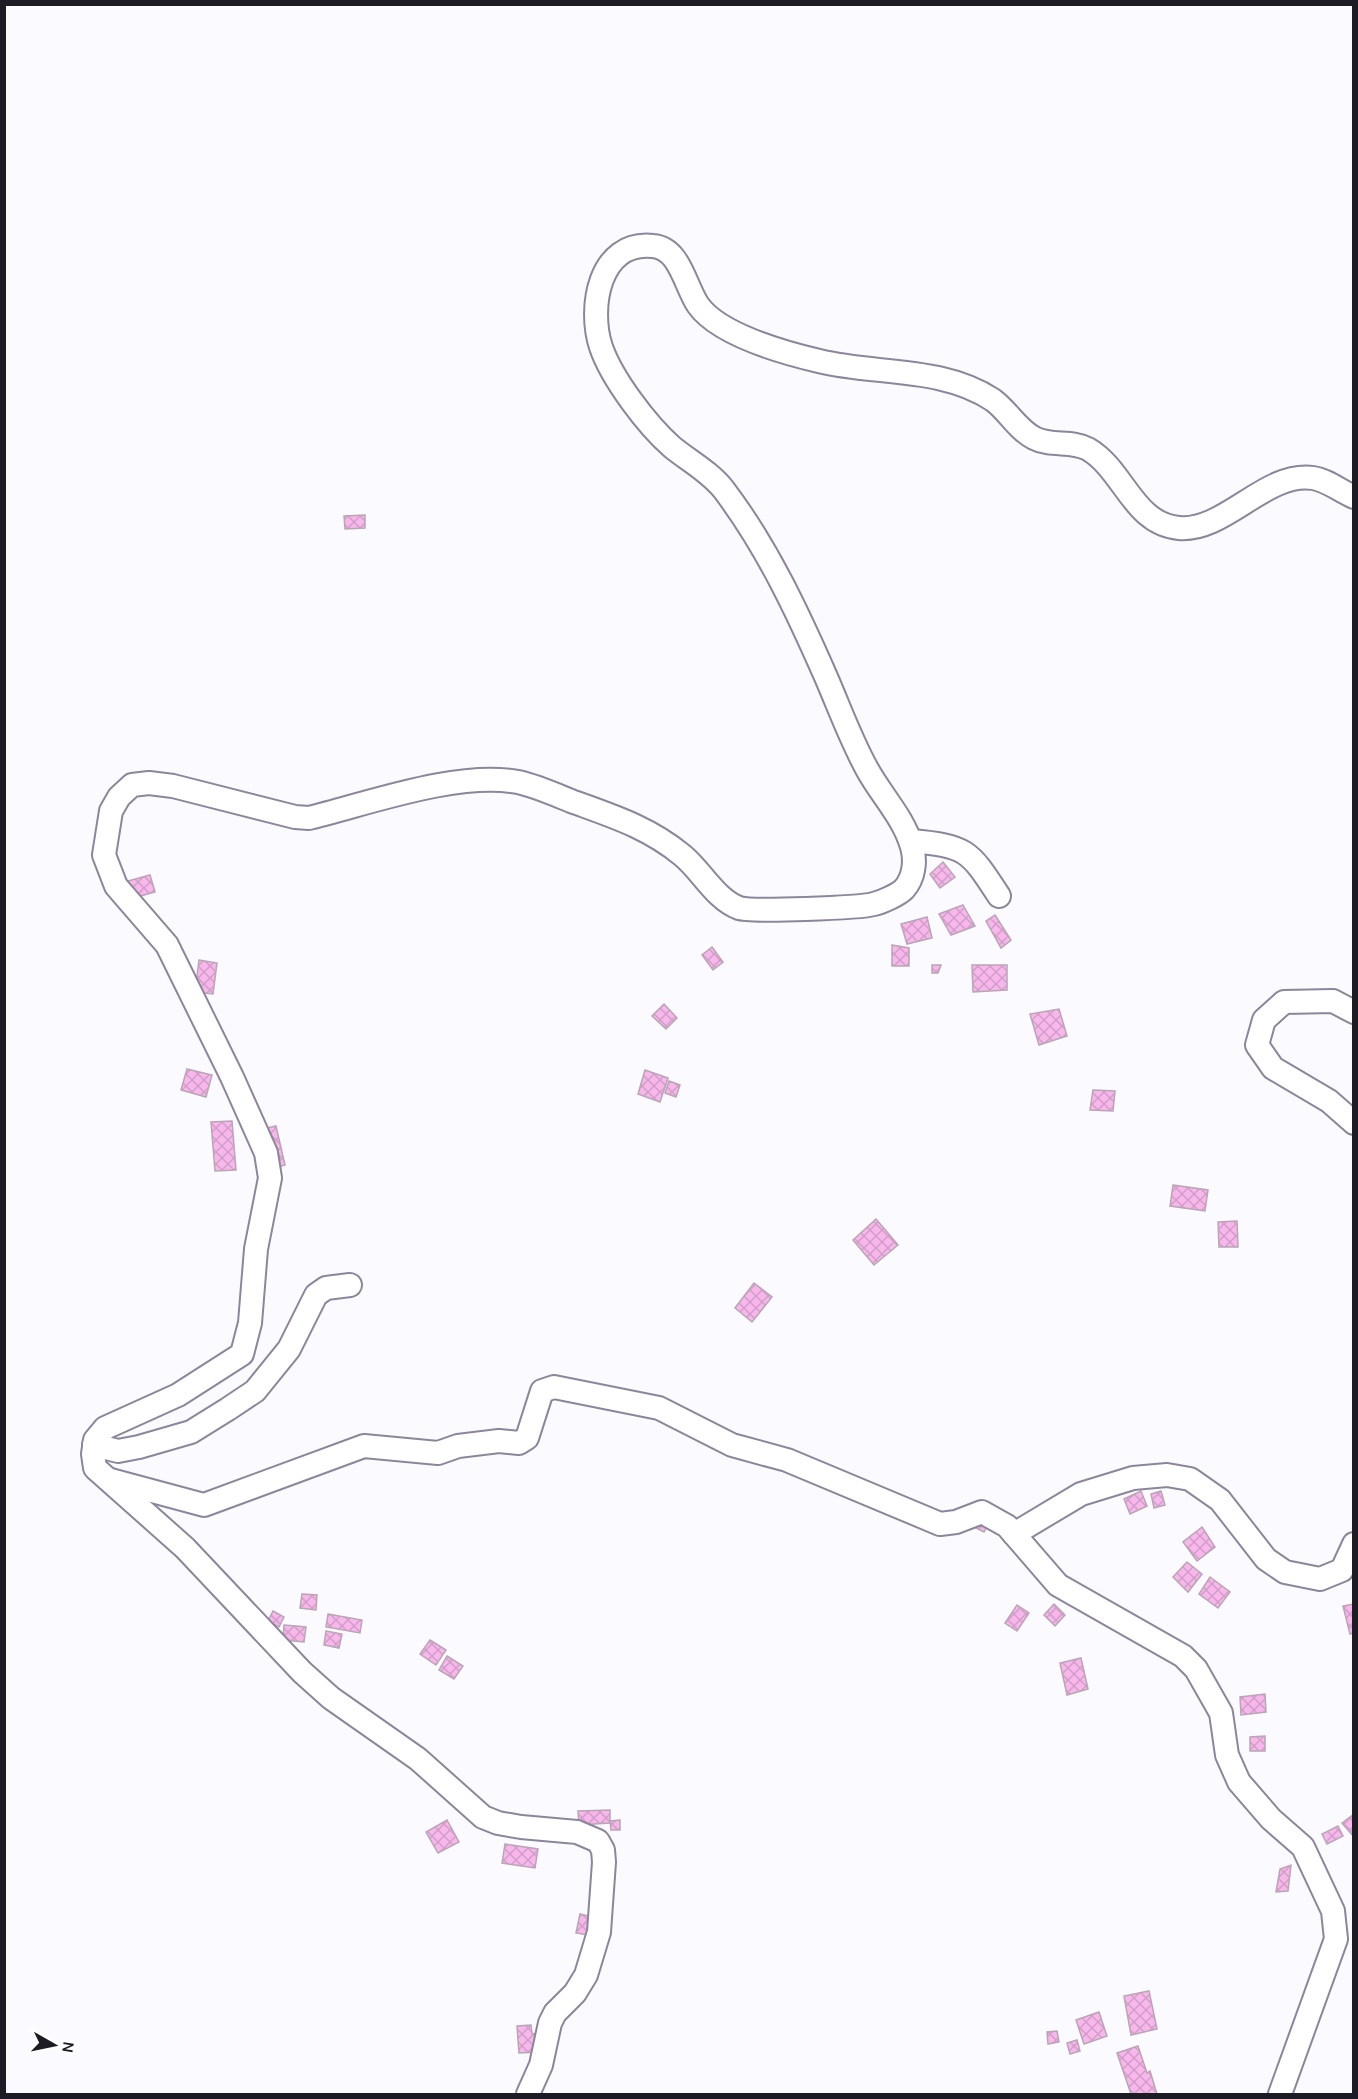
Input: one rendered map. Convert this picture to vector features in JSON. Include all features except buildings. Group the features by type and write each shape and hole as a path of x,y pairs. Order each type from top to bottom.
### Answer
{"street":[{"path":"528,2094 541,2066 550,2023 555,2013 575,1993 586,1975 599,1932 604,1862 603,1850 598,1841 577,1832 521,1827 498,1823 483,1817 418,1759 331,1698 185,1548 95,1468 94,1445 105,1428 178,1395 242,1354 250,1323 256,1249 270,1178 261,1138 167,945 116,886 104,855 111,811 119,797 132,785 149,783 173,786 295,817 309,818 455,782 489,780 520,783 628,820 682,855 723,897 738,907 755,909 875,904 902,891 913,874 914,859 911,841 868,770 769,557 719,484 667,443 620,384 600,345 596,307 599,283 610,263 629,250 659,246 674,256 697,304 711,319 764,345 848,368 927,375 964,387 993,401 1036,440 1084,447 1101,460 1149,518 1162,525 1183,529 1201,526 1221,517 1251,496 1297,478 1308,477 1324,481 1353,497"},
{"path":"911,841 957,848 972,856 999,896"},
{"path":"1353,1012 1333,1000 1284,1002 1264,1020 1257,1045 1273,1068 1329,1101 1353,1123"},
{"path":"94,1445 118,1451 139,1447 191,1432 228,1409 255,1390 289,1349 316,1294 326,1288 350,1285"},
{"path":"104,1478 204,1505 364,1446 438,1453 458,1446 499,1441 519,1443 527,1438 542,1391 554,1387 659,1408 732,1445 787,1460 940,1524 956,1522 982,1512 993,1517 1014,1534 1058,1585 1183,1656 1196,1669 1221,1713 1227,1755 1239,1782 1271,1819 1303,1847 1325,1891 1333,1911 1336,1939 1280,2094"},
{"path":"1014,1534 1081,1494 1133,1478 1167,1475 1190,1479 1220,1500 1266,1559 1285,1572 1320,1579 1342,1570 1353,1544"}]}
